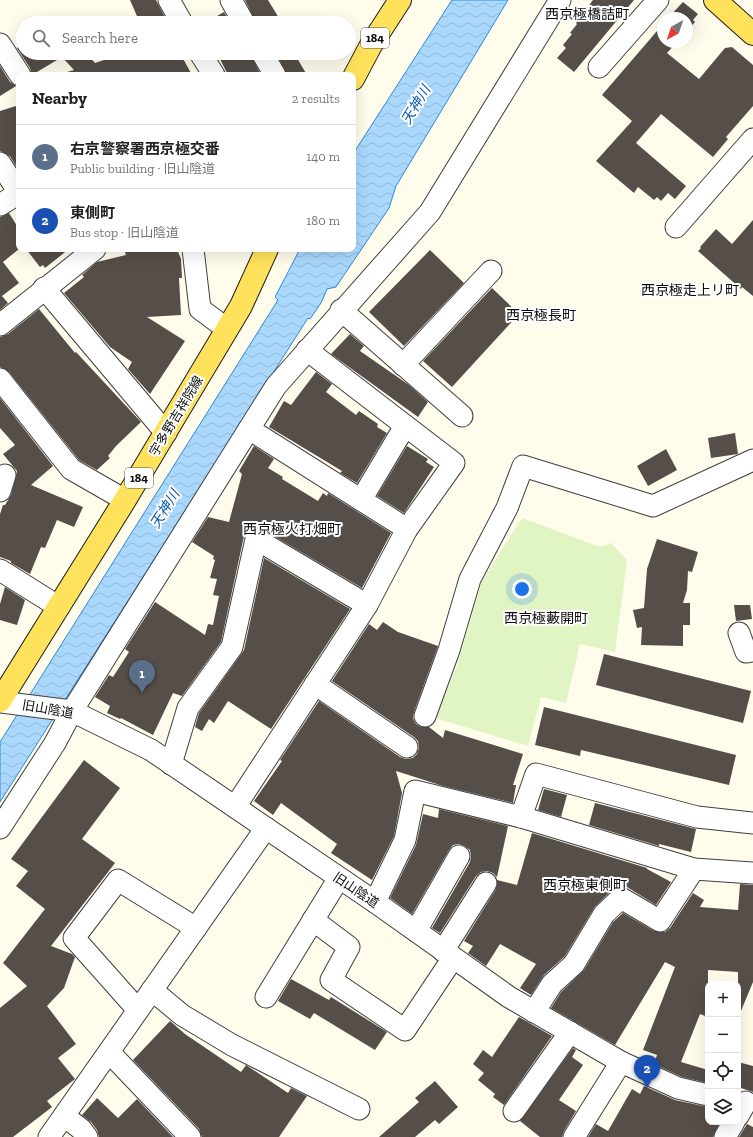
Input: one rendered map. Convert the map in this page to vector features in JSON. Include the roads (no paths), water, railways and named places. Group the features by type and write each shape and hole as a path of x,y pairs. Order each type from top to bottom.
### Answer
{"main road":[{"name":"184","path":"356,73 370,45 400,0"},
{"path":"715,0 753,34"},
{"name":"宇多野吉祥院線","path":"5,702 59,607 166,433 241,306 267,252"}],"street":[{"path":"231,0 240,16"},
{"path":"0,828 55,743 70,711 276,386 341,310 430,212 560,0"},
{"path":"599,67 658,0"},
{"path":"175,1 180,16"},
{"path":"0,44 18,72"},
{"path":"204,60 212,72"},
{"path":"266,60 273,72"},
{"path":"676,226 753,139"},
{"path":"0,163 16,188"},
{"path":"0,205 16,195"},
{"path":"0,325 44,288 91,252"},
{"path":"193,252 200,309 227,329"},
{"path":"403,365 491,271"},
{"path":"44,288 166,433"},
{"path":"341,310 462,416"},
{"path":"235,807 367,604 407,529 454,463 307,350"},
{"path":"0,379 71,469 125,500"},
{"path":"361,500 405,426"},
{"path":"249,429 407,529"},
{"path":"425,716 449,650 470,579 506,508 523,466 653,506 753,460"},
{"path":"171,764 188,708 232,647 256,540 367,604"},
{"path":"0,570 59,607"},
{"path":"739,633 746,652 753,651"},
{"path":"315,684 406,748"},
{"name":"旧山陰道","path":"5,702 70,711 151,750 375,902 509,997 621,1062 678,1088 705,1094"},
{"path":"521,817 536,774 697,817 753,823"},
{"path":"375,902 405,840 415,791 521,817 694,869 753,873"},
{"path":"49,1137 266,828"},
{"path":"416,931 460,856"},
{"path":"534,1012 552,984 574,964 604,914 621,898 660,921 694,869"},
{"path":"266,997 339,878"},
{"path":"138,1010 74,938 118,880 196,928"},
{"path":"313,920 350,947 331,980 405,1030 486,883"},
{"path":"152,990 182,1015 232,1046 359,1109"},
{"path":"514,1111 570,1032"},
{"path":"109,1052 190,1137"},
{"path":"574,1137 621,1062"},
{"path":"64,1116 81,1129 87,1137"},
{"path":"725,1137 732,1125"}],"water":[{"name":"天神川","path":"452,0 508,0 396,186 389,208 336,287 327,289 321,303 310,319 308,318 0,802 0,742 278,300 275,297 298,252 356,252 356,149"}],"place":[{"name":"右京警察署西京極交番","path":"142,693"},
{"name":"東側町","path":"647,1088"}],"district":[{"name":"西京極橋詰町","path":"587,14"},
{"name":"西京極走上リ町","path":"690,290"},
{"name":"西京極長町","path":"541,315"},
{"name":"西京極火打畑町","path":"292,529"},
{"name":"西京極藪開町","path":"546,618"},
{"name":"西京極東側町","path":"585,885"}]}
